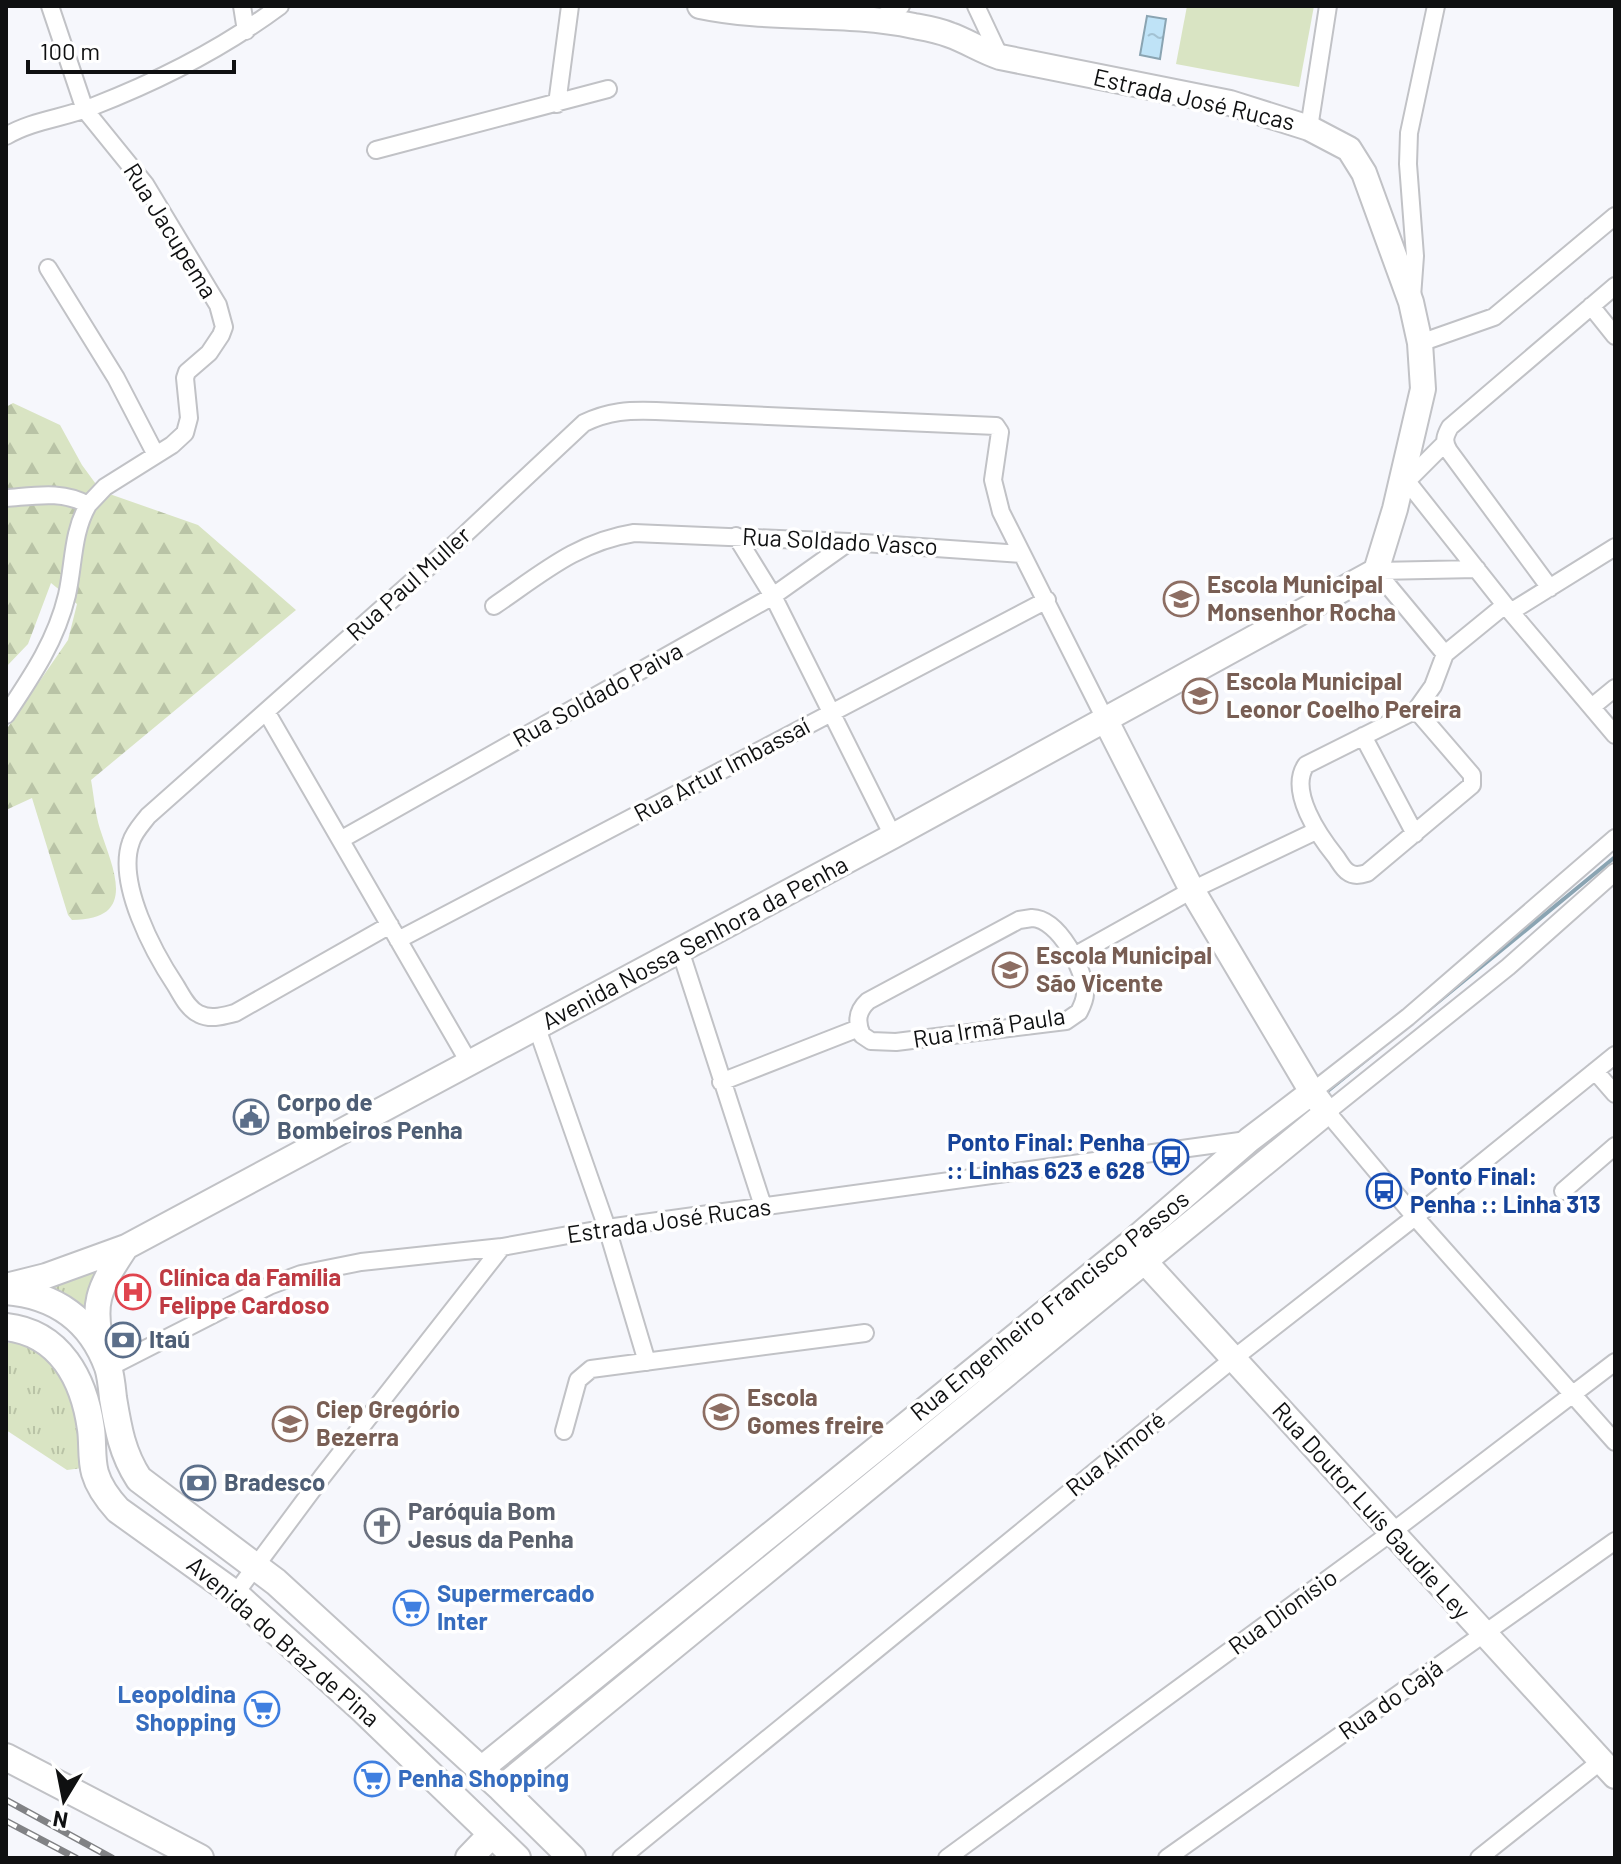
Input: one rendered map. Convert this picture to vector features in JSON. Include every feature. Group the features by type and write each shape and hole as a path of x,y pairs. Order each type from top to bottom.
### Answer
{"main road":[{"path":"6,1288 44,1297 73,1315 89,1332 108,1368"},
{"name":"Avenida do Braz de Pina","path":"6,1327 29,1331 45,1340 60,1351 79,1379 91,1428 94,1472 118,1510 235,1594 359,1706 517,1858"},
{"name":"Avenida do Braz de Pina","path":"108,1368 121,1442 139,1479 255,1565 481,1769 572,1858"},
{"path":"6,1757 200,1858"},
{"path":"469,1858 492,1834"}],"street":[{"name":"Rua Jacupema","path":"50,6 85,110 145,184 218,305 224,327 209,353 187,372 188,428 172,445 105,487 88,505"},
{"path":"242,6 246,31"},
{"path":"6,136 20,128 85,110 147,86 246,31 280,6"},
{"path":"557,104 570,6"},
{"name":"Estrada José Rucas","path":"700,6 781,17 832,12 950,35 975,49 1000,57 1215,100 1309,128 1349,149 1358,162 1411,302 1420,343 1423,389 1405,478 1376,571"},
{"path":"877,20 901,6"},
{"path":"976,6 1000,57"},
{"path":"1309,128 1328,6"},
{"path":"1411,302 1415,285 1415,256 1408,164 1409,133 1436,6"},
{"path":"376,150 608,89"},
{"path":"1420,343 1494,317 1615,216"},
{"path":"48,268 116,378 156,455"},
{"path":"1550,588 1447,447 1450,427 1615,286"},
{"path":"1591,306 1615,336"},
{"name":"Rua Paul Muller","path":"390,925 235,1013 214,1018 201,1016 190,1009 153,951 141,922 130,876 128,858 131,842 148,816 267,713 584,423 605,413 629,410 993,424 1000,432 993,480 1001,512 1021,554"},
{"path":"1447,447 1405,478 1615,735"},
{"path":"6,498 70,496 88,505 76,534 67,594 51,645 6,715"},
{"name":"Rua Soldado Vasco","path":"494,606 581,547 602,539 650,532 1021,554"},
{"path":"736,536 773,596 893,836"},
{"name":"Rua Soldado Paiva","path":"342,839 773,596 849,542"},
{"path":"1416,710 1473,779 1472,785 1367,873 1348,873 1316,831 1300,786 1306,765 1416,710 1433,686 1445,654 1509,608 1550,588 1615,547"},
{"path":"1021,554 1192,890 1319,1102 1415,1217 1615,1442"},
{"path":"1376,571 1477,569"},
{"path":"1376,571 1445,654"},
{"name":"Avenida Nossa Senhora da Penha","path":"108,1368 99,1335 97,1306 102,1284 126,1247 893,836 1376,571"},
{"name":"Rua Artur Imbassaí","path":"398,940 1047,600"},
{"path":"1593,706 1615,688"},
{"path":"267,713 470,1064"},
{"path":"1363,736 1415,834"},
{"path":"1074,956 1192,890 1316,831"},
{"name":"Rua Engenheiro Francisco Passos","path":"481,1769 826,1506 1137,1253 1319,1102 1408,1017 1615,838"},
{"name":"Rua Engenheiro Francisco Passos","path":"1137,1253 1249,1140 1319,1102 1508,967 1615,872"},
{"name":"Rua Irmã Paula","path":"1042,918 1051,926 1074,956 1085,998 1079,1012 1066,1021 896,1042 871,1041 862,1035 859,1028 859,1011 868,1001 1019,920 1042,918"},
{"path":"680,950 763,1206"},
{"path":"537,1028 607,1228 647,1362"},
{"path":"721,1082 859,1028"},
{"name":"Rua Aimoré","path":"621,1858 1233,1359 1615,1055"},
{"path":"1595,1071 1615,1094"},
{"name":"Estrada José Rucas","path":"108,1368 269,1286 301,1274 361,1262 502,1247 607,1228 1249,1140"},
{"path":"1563,1191 1615,1146"},
{"path":"6,1288 126,1247"},
{"path":"235,1594 502,1247"},
{"name":"Rua Doutor Luís Gaudie Ley","path":"1137,1253 1483,1635 1608,1768"},
{"path":"564,1431 573,1395 584,1373 591,1369 865,1333"},
{"name":"Rua Dionísio","path":"947,1858 1392,1532 1615,1362"},
{"name":"Rua Engenheiro Francisco Passos","path":"501,1788 826,1506"},
{"name":"Rua do Cajá","path":"1167,1858 1615,1541"},
{"path":"532,1728 549,1749"},
{"path":"1479,1858 1608,1768"}],"green space":[{"path":"1187,6 1314,6 1299,87 1176,64"},
{"path":"13,403 60,425 82,465 101,491 198,525 296,610 91,780 98,823 111,860 116,890 114,902 93,918 72,920 68,915 32,798 6,810 6,730 68,640 77,604 51,583 28,644 6,667 6,407"},
{"path":"116,1256 83,1338 47,1314 6,1301"},
{"path":"6,1343 44,1351 64,1372 90,1467 67,1470 6,1430"}],"water":[{"path":"1147,16 1166,19 1160,59 1140,55"}],"waterway":[{"path":"1427,1011 1615,857"},
{"path":"1324,1094 1376,1052"},
{"path":"1218,1186 1284,1128"},
{"path":"785,1540 822,1510"}],"railway":[{"path":"6,1800 112,1858"},
{"path":"6,1821 76,1858"}],"place":[{"name":"Escola Municipal Monsenhor Rocha","path":"1181,599"},
{"name":"Escola Municipal Leonor Coelho Pereira","path":"1200,696"},
{"name":"Escola Municipal São Vicente","path":"1010,970"},
{"name":"Corpo de Bombeiros Penha","path":"251,1117"},
{"name":"Ponto Final: Penha :: Linhas 623 e 628","path":"1171,1157"},
{"name":"Ponto Final: Penha :: Linha 313","path":"1384,1191"},
{"name":"Clínica da Família Felippe Cardoso","path":"133,1292"},
{"name":"Itaú","path":"123,1340"},
{"name":"Escola Gomes freire","path":"721,1412"},
{"name":"Ciep Gregório Bezerra","path":"290,1424"},
{"name":"Bradesco","path":"198,1483"},
{"name":"Paróquia Bom Jesus da Penha","path":"382,1526"},
{"name":"Supermercado Inter","path":"411,1608"},
{"name":"Leopoldina Shopping","path":"262,1709"},
{"name":"Penha Shopping","path":"372,1779"}]}
